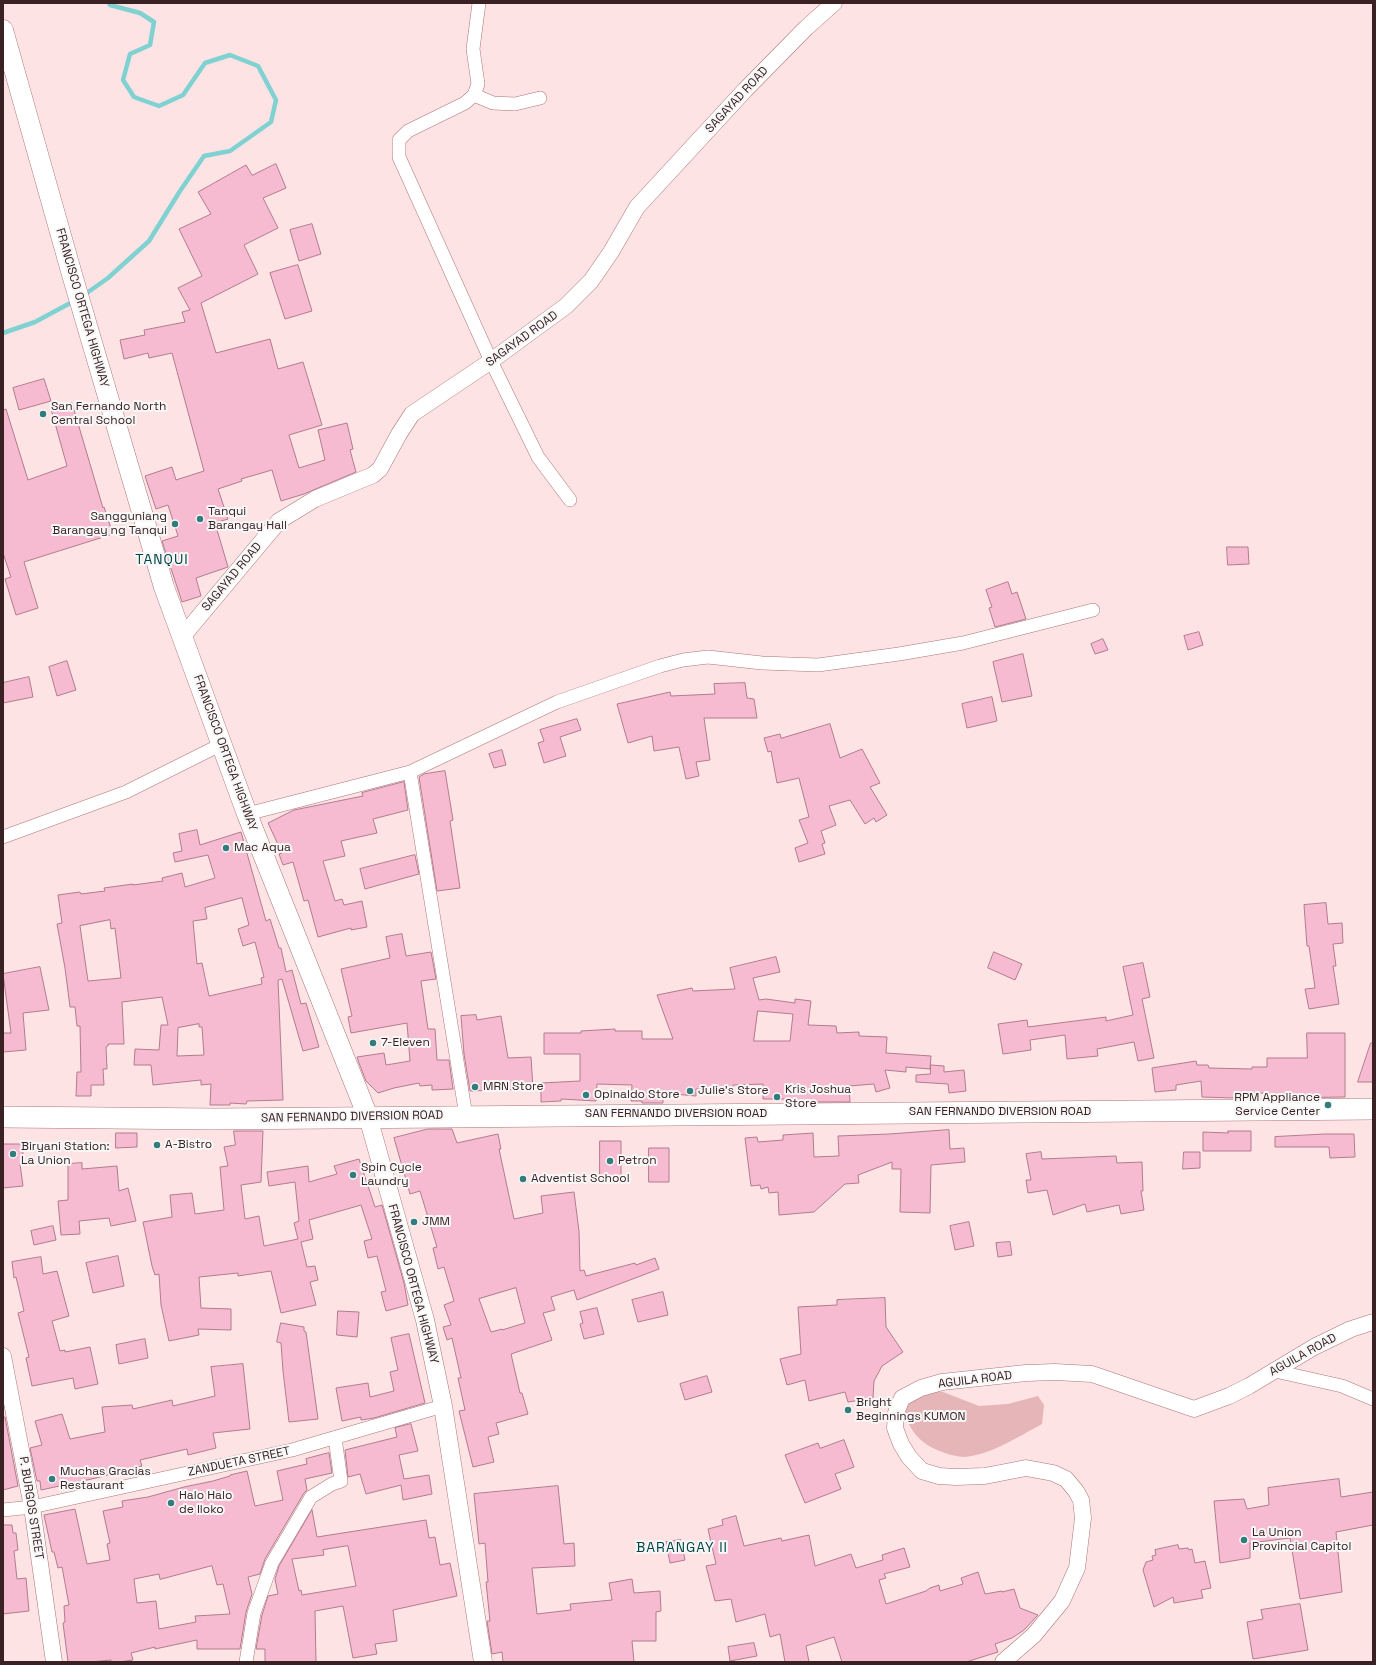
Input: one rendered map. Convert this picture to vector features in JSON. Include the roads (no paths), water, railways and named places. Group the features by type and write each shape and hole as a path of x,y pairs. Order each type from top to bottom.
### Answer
{"highway":[{"name":"SAN FERNANDO DIVERSION ROAD","path":"3,1117 215,1119 1373,1109"}],"main road":[{"name":"FRANCISCO ORTEGA HIGHWAY","path":"3,30 73,278 164,587 247,814 368,1117 425,1320 443,1406 483,1662"}],"street":[{"path":"480,3 473,49 478,84 474,95 465,103 408,131 399,140 400,157 492,362 538,457 570,500"},
{"name":"SAGAYAD ROAD","path":"182,637 279,521 315,499 373,475 380,469 412,414 492,362 566,306 591,281 611,252 637,208 746,90 806,28 834,3"},
{"path":"474,95 492,103 514,104 540,98"},
{"path":"247,814 410,772 557,702 660,666 683,660 708,657 762,663 818,665 899,654 963,643 1093,610"},
{"path":"3,837 126,792 222,744"},
{"path":"410,772 466,1116"},
{"name":"AGUILA ROAD","path":"1003,1662 1034,1635 1062,1600 1078,1568 1083,1518 1081,1500 1066,1479 1053,1473 1026,1468 985,1476 956,1477 939,1476 922,1471 909,1457 901,1444 895,1428 896,1413 902,1398 921,1388 942,1382 1026,1373 1055,1372 1092,1374 1194,1409 1229,1396 1275,1371 1314,1347 1351,1329 1373,1322"},
{"name":"P. BURGOS STREET","path":"3,1356 32,1507 54,1662"},
{"path":"1275,1371 1342,1386 1373,1399"},
{"name":"ZANDUETA STREET","path":"3,1510 32,1507 292,1450 443,1406"},
{"path":"246,1662 254,1613 272,1563 311,1497 332,1484 341,1481 335,1438"}],"waterway":[{"path":"84,295 108,278 149,241 204,156 230,151 271,122 276,100 258,66 230,55 205,63 183,95 159,106 134,97 123,80 130,54 150,45 154,22 140,13 110,5 109,3"},
{"path":"3,333 35,322 74,301"}],"place":[{"name":"San Fernando North Central School","path":"43,414"},
{"name":"Tanqui Barangay Hall","path":"200,519"},
{"name":"Sangguniang Barangay ng Tanqui","path":"175,524"},
{"name":"Mac Aqua","path":"226,848"},
{"name":"7-Eleven","path":"373,1043"},
{"name":"MRN Store","path":"475,1087"},
{"name":"Julie's Store","path":"690,1091"},
{"name":"Opinaldo Store","path":"586,1095"},
{"name":"Kris Joshua Store","path":"777,1097"},
{"name":"RPM Appliance Service Center","path":"1328,1105"},
{"name":"A-Bistro","path":"157,1145"},
{"name":"Biryani Station: La Union","path":"13,1154"},
{"name":"Petron","path":"610,1161"},
{"name":"Spin Cycle Laundry","path":"353,1175"},
{"name":"Adventist School","path":"523,1179"},
{"name":"JMM","path":"414,1222"},
{"name":"Bright Beginnings KUMON","path":"848,1410"},
{"name":"Muchas Gracias Restaurant","path":"52,1479"},
{"name":"Halo Halo de Iloko","path":"171,1503"},
{"name":"La Union Provincial Capitol","path":"1244,1540"}],"district":[{"name":"TANQUI","path":"162,560"},
{"name":"BARANGAY II","path":"682,1548"}]}
